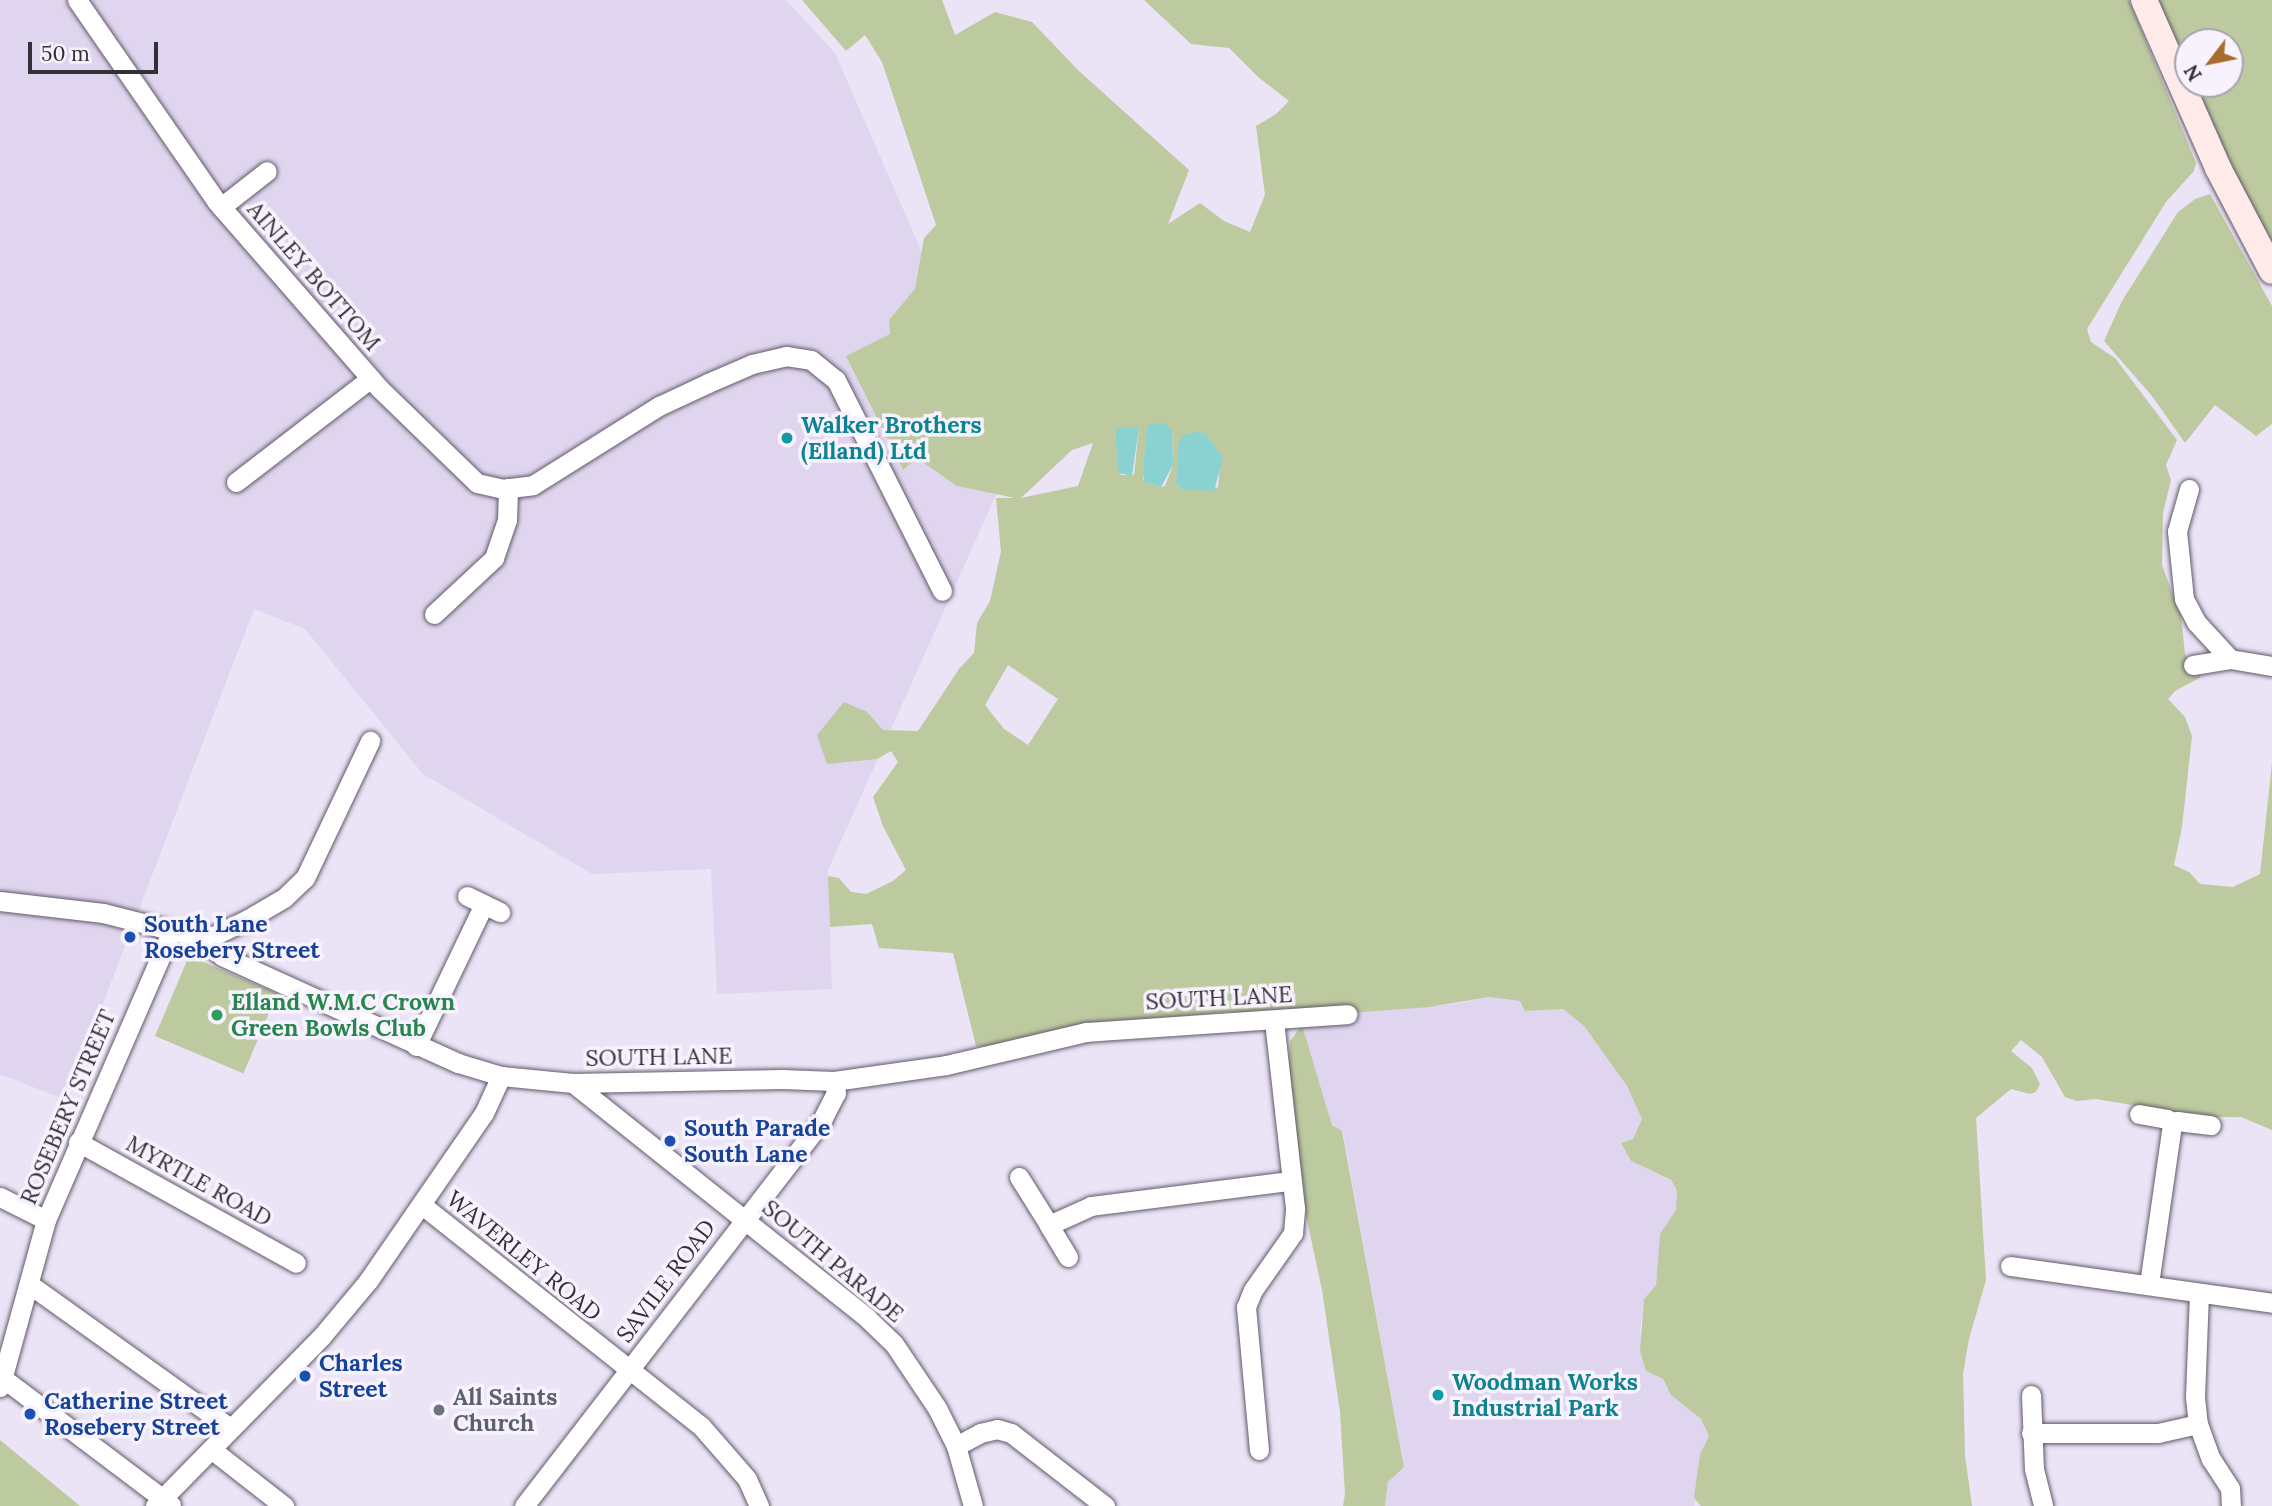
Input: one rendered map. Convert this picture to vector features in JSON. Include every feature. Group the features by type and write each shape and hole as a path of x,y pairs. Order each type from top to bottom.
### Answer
{"street":[{"name":"AINLEY BOTTOM","path":"77,0 221,207 370,377 477,483 508,488 533,485 659,406 752,364 786,356 811,360 836,380 942,592"},
{"path":"2144,0 2218,168 2272,271"},
{"name":"AINLEY BOTTOM","path":"221,207 267,171"},
{"name":"AINLEY BOTTOM","path":"236,482 370,377"},
{"path":"435,614 494,558 507,520 508,488"},
{"path":"2189,489 2177,531 2185,599 2196,622 2230,659"},
{"path":"2193,665 2230,659 2272,666"},
{"path":"198,937 211,937 248,919 284,898 305,878 370,741"},
{"name":"SOUTH LANE","path":"0,901 103,913 198,937 222,956 416,1046 501,1076 573,1083 782,1079 834,1081 946,1065 1086,1031 1274,1021 1348,1014"},
{"path":"416,1046 484,904"},
{"name":"ROSEBERY STREET","path":"1,1380 46,1220 171,932"},
{"path":"1259,1450 1246,1307 1253,1290 1293,1233 1295,1208 1274,1021"},
{"path":"1,1380 163,1503 230,1428 322,1336 368,1281 484,1113 501,1076"},
{"name":"SAVILE ROAD","path":"524,1506 822,1120 836,1093 834,1081"},
{"name":"SOUTH PARADE","path":"573,1083 894,1344 937,1408 956,1446 973,1506"},
{"path":"2139,1114 2167,1119 2172,1124"},
{"path":"2172,1124 2177,1121 2211,1125"},
{"path":"2149,1284 2172,1124"},
{"name":"MYRTLE ROAD","path":"78,1142 296,1263"},
{"path":"1019,1177 1068,1256"},
{"path":"1049,1224 1091,1206 1290,1181"},
{"path":"0,1197 46,1220"},
{"name":"WAVERLEY ROAD","path":"422,1205 701,1426 726,1451 747,1479 759,1506"},
{"path":"2010,1266 2272,1303"},
{"path":"30,1284 230,1428"},
{"path":"2199,1293 2195,1397 2198,1424 2211,1459 2230,1489 2231,1506"},
{"path":"2031,1395 2034,1469 2043,1506"},
{"path":"2031,1433 2158,1433 2198,1424"},
{"path":"956,1446 980,1433 997,1429 1011,1433 1105,1506"},
{"path":"211,1449 285,1506"}],"shaded area":[{"path":"0,0 786,0 835,53 1012,459 828,870 832,989 717,994 711,869 592,874 423,774 305,629 254,609 66,1100 0,1074"},
{"path":"802,0 942,0 955,35 995,12 1032,22 1079,71 1189,170 1168,224 1200,203 1224,221 1250,232 1265,195 1256,126 1276,114 1289,101 1258,77 1229,48 1191,44 1144,0 2129,0 2196,163 2194,171 2166,202 2087,329 2091,342 2115,358 2177,440 2166,465 2171,480 2163,513 2162,565 2181,616 2185,654 2201,677 2175,691 2168,699 2185,717 2192,736 2182,827 2174,865 2189,872 2200,884 2233,887 2260,874 2272,763 2272,1130 2241,1117 2204,1117 2096,1099 2077,1101 2065,1097 2042,1057 2021,1040 2011,1051 2032,1068 2040,1084 2036,1092 2030,1094 2011,1089 1976,1118 1986,1280 1969,1339 1963,1374 1965,1455 1972,1506 1701,1506 1694,1498 1700,1454 1709,1436 1701,1419 1671,1395 1663,1379 1646,1371 1640,1351 1644,1299 1656,1285 1660,1234 1676,1210 1677,1191 1671,1180 1631,1161 1621,1143 1633,1139 1642,1119 1627,1086 1584,1026 1563,1009 1525,1011 1520,1001 1489,997 1429,1007 1302,1017 1226,1012 1106,1023 1004,1047 976,1046 953,953 879,948 872,924 830,927 828,876 839,878 851,892 866,894 893,881 906,870 883,826 873,797 898,762 891,751 877,759 827,764 817,735 844,702 867,712 883,730 918,731 959,669 974,653 977,623 990,601 1001,552 996,498 1015,498 957,486 917,458 903,470 846,356 890,334 889,320 915,289 924,238 936,225 882,62 865,35 846,51","holes":["1147,426 1172,430 1173,465 1165,486 1144,482","1139,428 1134,475 1121,475 1115,431","1093,443 1078,486 1021,498 1072,450","1220,465 1218,488 1176,476 1178,470","1008,665 1058,699 1028,745 1004,729 985,705"]},
{"path":"2157,0 2272,0 2272,249 2198,98 2244,98 2244,28 2174,28 2174,43"},
{"path":"2210,194 2272,306 2272,424 2256,436 2215,405 2185,443 2152,396 2104,341 2122,301 2178,212 2195,199"},
{"path":"1163,422 1172,430 1173,465 1161,487 1144,482 1143,471 1147,425"},
{"path":"1123,427 1139,428 1132,476 1119,473 1115,431"},
{"path":"1193,432 1205,433 1223,458 1214,491 1181,489 1176,482 1179,442 1183,436"},
{"name":"Elland W.M.C Crown Green Bowls Club","path":"189,956 277,994 243,1074 155,1036"},
{"path":"1489,997 1520,1001 1525,1011 1563,1009 1584,1026 1627,1086 1642,1119 1633,1139 1621,1143 1631,1161 1671,1181 1677,1191 1676,1210 1660,1234 1656,1285 1644,1299 1640,1331 1646,1371 1663,1379 1671,1395 1701,1419 1709,1436 1700,1454 1694,1506 1385,1506 1388,1482 1404,1466 1343,1132 1332,1125 1302,1025 1347,1014 1455,1004"},
{"path":"1302,1025 1332,1125 1342,1131 1404,1467 1388,1482 1385,1506 1343,1506 1345,1494 1340,1412 1322,1290 1304,1206 1289,1064 1290,1041"},
{"path":"0,1440 80,1506 0,1506"}],"place":[{"name":"Walker Brothers (Elland) Ltd","path":"787,438"},
{"name":"South Lane Rosebery Street","path":"130,937"},
{"name":"Elland W.M.C Crown Green Bowls Club","path":"217,1015"},
{"name":"South Parade South Lane","path":"670,1141"},
{"name":"Charles Street","path":"305,1376"},
{"name":"Woodman Works Industrial Park","path":"1438,1395"},
{"name":"All Saints Church","path":"439,1410"},
{"name":"Catherine Street Rosebery Street","path":"30,1414"}]}
